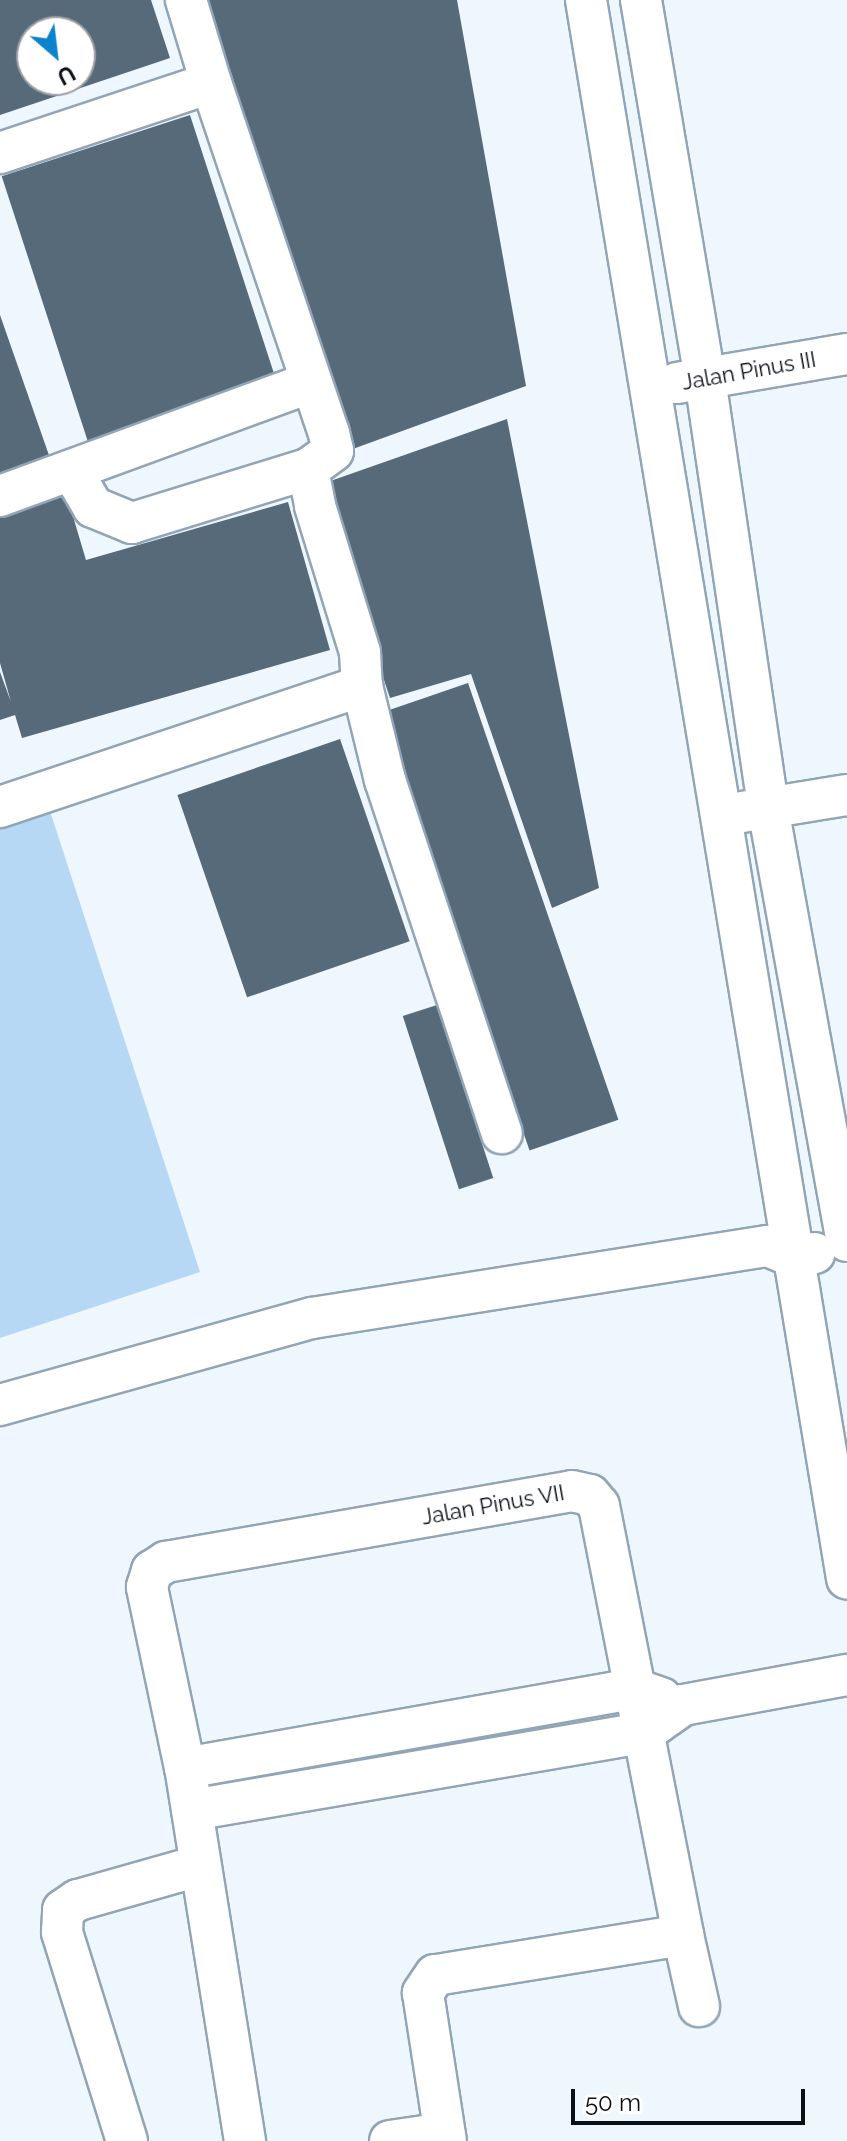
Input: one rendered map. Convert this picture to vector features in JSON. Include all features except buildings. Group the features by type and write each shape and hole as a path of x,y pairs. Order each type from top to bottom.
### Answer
{"street":[{"path":"72,471 93,507 132,523 308,469 333,451 186,0"},
{"path":"586,0 718,815 783,1242 847,1579"},
{"path":"0,1405 312,1318 846,1231 768,808 705,379 641,0"},
{"path":"0,153 211,83"},
{"name":"Jalan Pinus III","path":"650,387 847,354"},
{"path":"0,496 311,382"},
{"path":"308,469 360,652 362,686 385,780 502,1133"},
{"path":"0,807 362,686"},
{"path":"718,815 847,795"},
{"name":"Jalan Pinus VII","path":"245,2141 198,1866 185,1768 147,1587 152,1571 166,1562 572,1491 590,1495 599,1506 699,2006"},
{"path":"192,1810 643,1733 683,1705 847,1675"},
{"path":"185,1768 635,1689 683,1705"},
{"path":"127,2141 62,1932 63,1910 78,1900 198,1866"},
{"path":"390,2141 445,2137 423,1993 435,1975 683,1935"}],"shaded area":[{"path":"50,811 200,1272 0,1338 0,827"}]}
